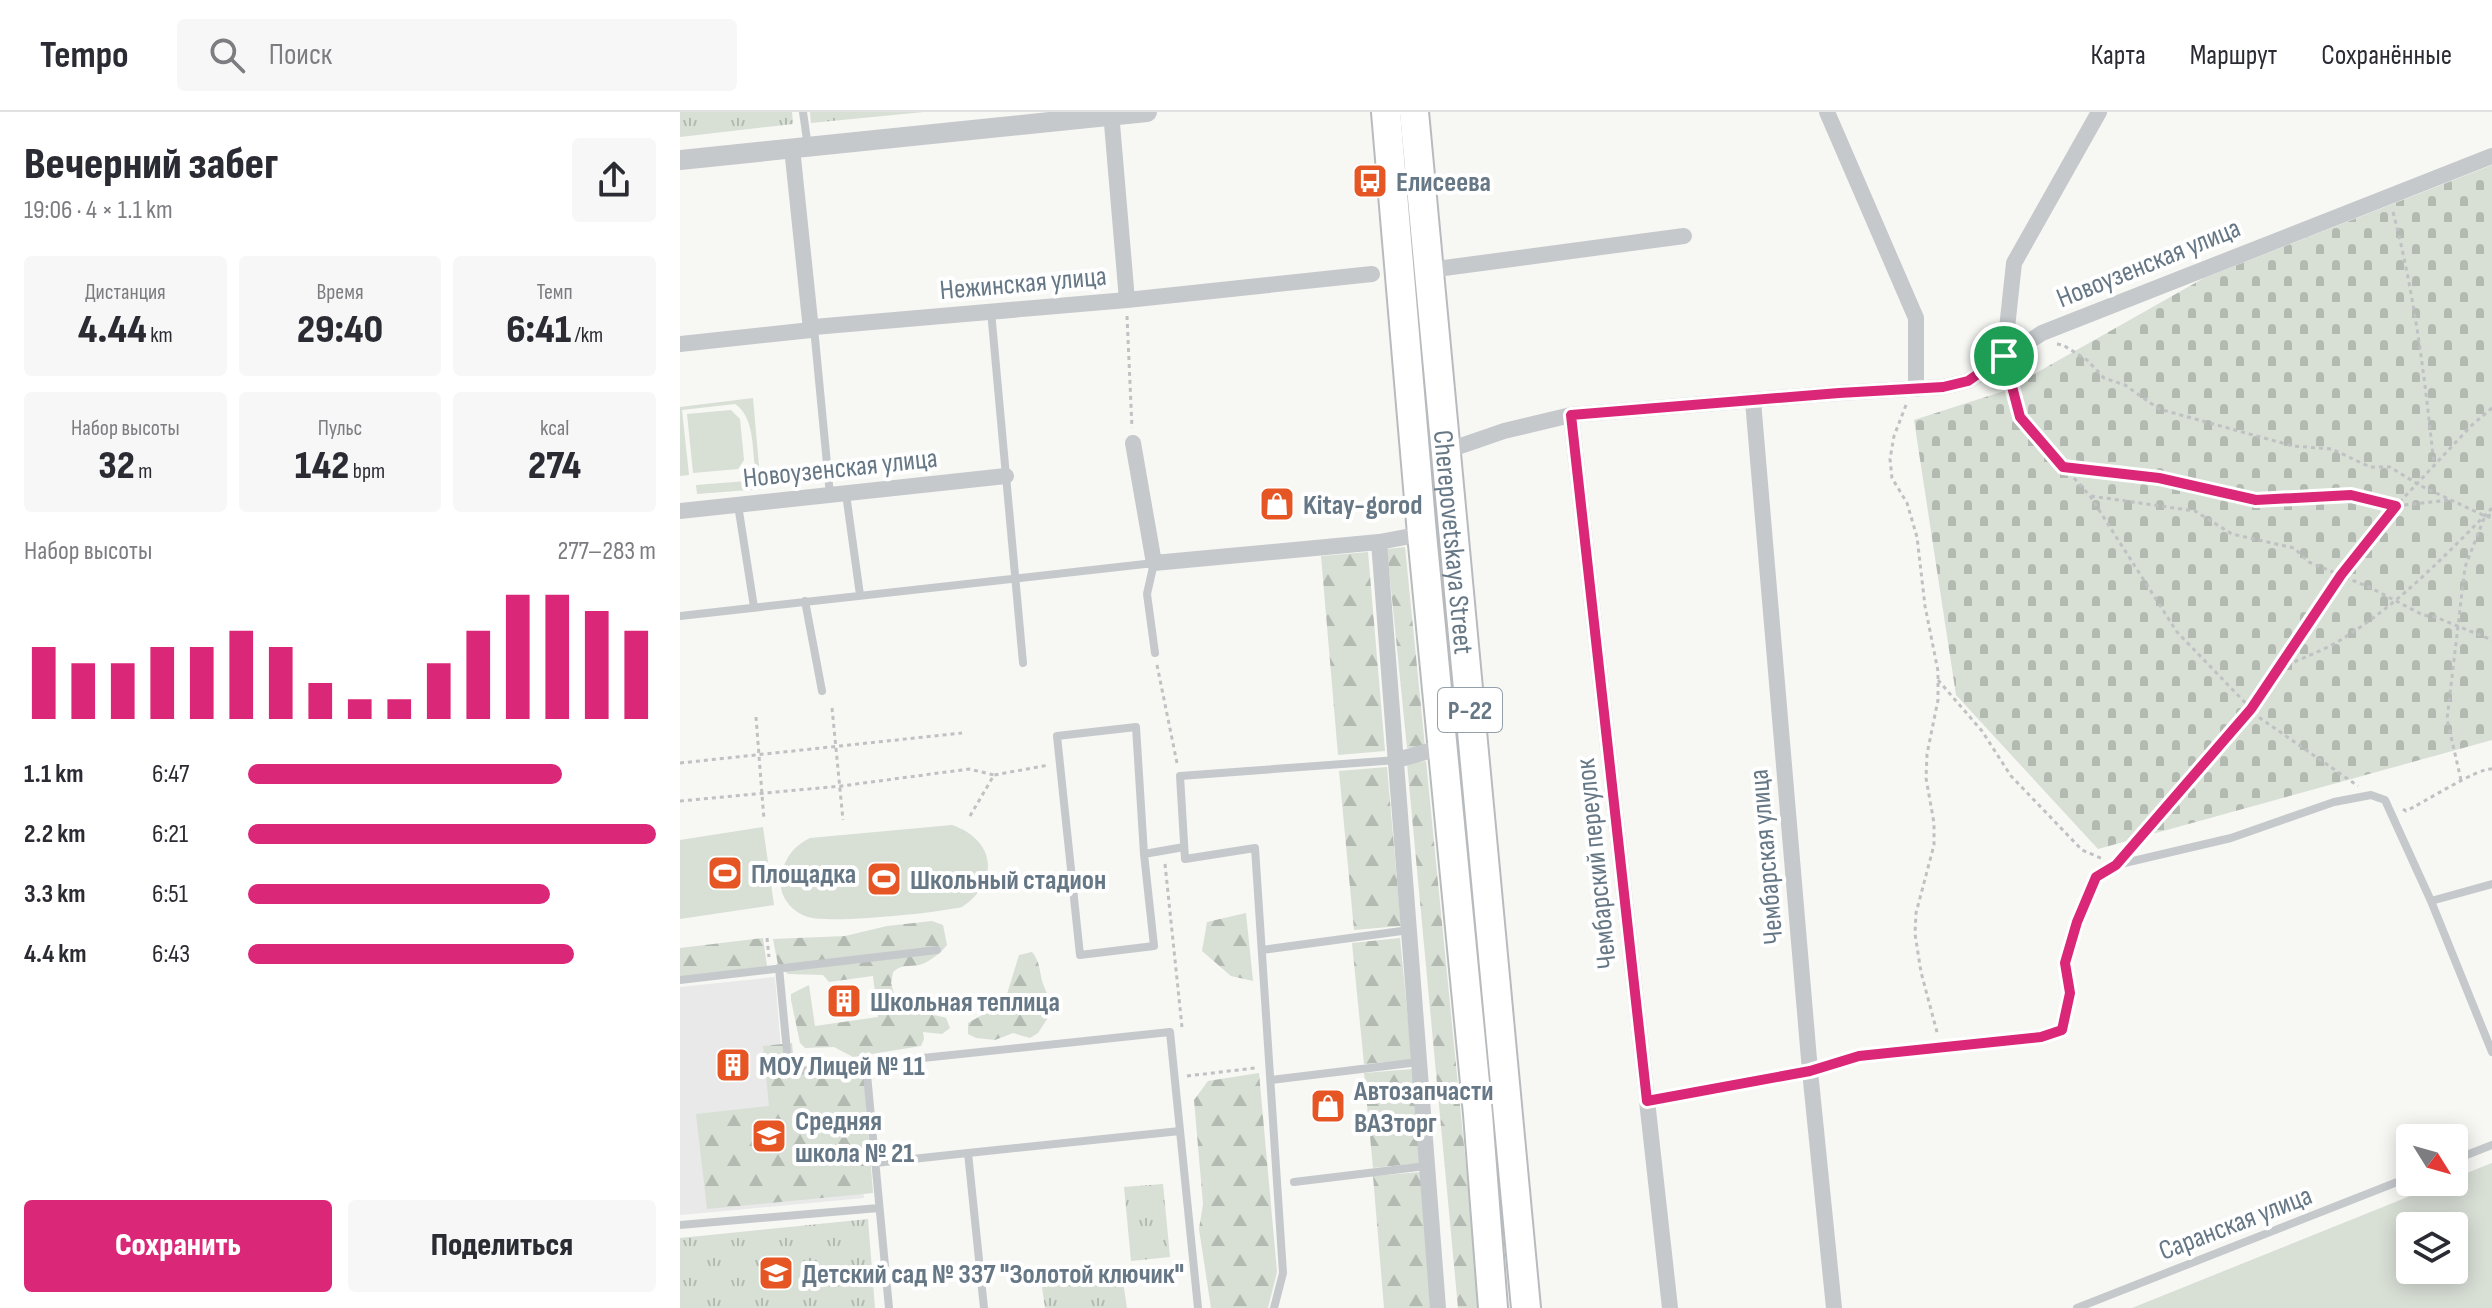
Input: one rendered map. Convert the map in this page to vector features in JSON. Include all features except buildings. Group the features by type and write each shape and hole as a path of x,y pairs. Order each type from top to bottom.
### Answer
{"highway":[{"name":"Cherepovetskaya Street","path":"1386,112 1493,1308"},
{"name":"Cherepovetskaya Street","path":"1414,112 1526,1308"}],"street":[{"path":"680,160 1147,112"},
{"path":"1827,112 1916,318 1916,389"},
{"path":"2004,356 2014,263 2099,112"},
{"path":"1111,114 1127,300"},
{"path":"800,148 813,328"},
{"name":"Новоузенская улица","path":"1446,451 1504,431 1571,415 1943,387 1968,381 2042,333 2492,156"},
{"path":"1429,270 1684,236"},
{"name":"Нежинская улица","path":"680,344 990,310 1127,300 1372,274"},
{"name":"Чембарская улица","path":"1753,401 1810,1071 1834,1308"},
{"name":"Чембарский переулок","path":"1571,415 1670,1308"},
{"path":"1133,443 1154,563 1379,542 1422,534"},
{"name":"Новоузенская улица","path":"680,511 1006,476"},
{"path":"1379,542 1438,1308"},
{"path":"1397,760 1443,747"}],"lane":[{"path":"800,148 803,112"},
{"path":"990,310 1023,663"},
{"path":"813,328 838,494 860,595"},
{"path":"738,505 754,607"},
{"path":"680,616 1154,563 1147,594 1155,653"},
{"path":"805,601 822,691"},
{"path":"1136,727 1144,854 1154,946 1080,955 1057,736 1136,727"},
{"path":"1274,1308 1283,1273 1255,848 1185,859 1180,776 1397,760"},
{"path":"1647,1101 1810,1071 1859,1056 2041,1037 2062,1030 2070,993 2065,963 2077,922 2096,877 2116,865 2231,838 2334,802 2371,795 2385,800 2431,901 2492,1052"},
{"path":"1144,854 1184,847"},
{"path":"2431,901 2492,884"},
{"path":"1262,950 1409,929"},
{"path":"680,980 937,950"},
{"path":"775,969 789,1072 1170,1032 1198,1308"},
{"path":"1271,1080 1419,1062"},
{"path":"866,1064 889,1308"},
{"path":"875,1163 1180,1131"},
{"path":"2468,1154 2492,1145"},
{"path":"968,1153 984,1308"},
{"path":"1294,1182 1426,1166"},
{"name":"Саранская улица","path":"2077,1308 2396,1183"},
{"path":"680,1225 879,1208"}],"path":[{"path":"2388,195 2407,267 2434,465"},
{"path":"1127,300 1133,443"},
{"path":"2030,340 2063,345 2087,360 2104,378 2125,385 2159,409 2293,446 2332,449 2370,467 2390,467 2419,485 2485,516 2492,516"},
{"path":"2004,356 2020,417 2090,496 2177,632 2251,709 2371,795"},
{"path":"1916,389 1903,409 1890,459 1892,478 1907,503 1917,537 1938,680 1938,700 1927,754 1926,778 1934,823 1934,845 1916,913 1915,934 1921,972 1941,1048"},
{"path":"1938,680 1982,731 2011,776 2071,839 2082,850 2116,865 2251,709 2341,575 2396,506 2492,408"},
{"path":"2063,467 2159,478 2256,500 2351,495 2396,506 2453,500"},
{"path":"2090,496 2195,511 2232,534 2294,548 2309,562 2423,615 2492,640"},
{"path":"2278,669 2341,640 2396,600 2492,508"},
{"path":"2461,780 2447,719 2465,567 2485,516"},
{"path":"1155,653 1180,776"},
{"path":"832,708 843,820"},
{"path":"756,717 764,820"},
{"path":"680,763 962,733"},
{"path":"680,801 841,786 969,769 994,775 1060,764"},
{"path":"2385,800 2406,811 2461,780 2486,768 2492,769"},
{"path":"970,816 994,775"},
{"path":"1164,852 1183,1039"},
{"path":"767,938 775,969"},
{"path":"1185,1064 1186,1076 1255,1068"}],"shaded area":[{"name":"Средняя школа № 21","path":"775,977 783,1074 852,1068 864,1198 680,1215 680,987"}],"green space":[{"path":"680,112 792,112 793,124 680,137"},
{"path":"810,112 924,112 811,123"},
{"path":"2492,165 2492,740 2098,849 1956,695 1914,420 2004,391 2204,278"},
{"path":"753,398 759,466 755,467 746,416 735,404 682,410 689,475 680,476 680,407"},
{"path":"731,410 740,419 744,460 738,469 693,473 687,414"},
{"path":"760,480 761,489 697,494 696,485"},
{"path":"1405,547 1425,747 1407,748 1387,549"},
{"path":"1368,552 1385,751 1338,755 1321,556"},
{"path":"1426,761 1480,1308 1458,1308 1407,763"},
{"path":"1387,767 1401,926 1354,930 1339,771"},
{"name":"Школьный стадион","path":"952,825 977,841 985,851 988,862 983,886 962,907 884,917 820,919 797,912 782,893 781,881 786,861 793,850 810,838"},
{"name":"Площадка","path":"763,827 774,905 680,919 680,840"},
{"path":"1246,913 1253,981 1231,976 1202,951 1207,922"},
{"path":"932,921 943,925 947,945 927,962 896,969 891,983 898,1008 910,1013 946,1018 950,1028 942,1034 923,1032 921,1046 853,1057 834,1047 805,1048 800,1043 791,994 809,985 815,1026 878,1017 873,976 829,982 823,975 788,974 778,965 773,939 845,936 887,926"},
{"path":"763,938 767,966 680,977 680,948"},
{"path":"1400,938 1412,1060 1364,1064 1352,943"},
{"path":"1032,952 1053,1010 1038,1033 1030,1038 1013,1033 995,1040 968,1034 968,1023 998,1006 1007,994 1019,955"},
{"path":"792,1043 795,1072 863,1065 873,1193 707,1209 696,1114 769,1106 763,1046"},
{"path":"1413,1069 1421,1163 1373,1168 1364,1073"},
{"path":"1259,1073 1277,1272 1268,1308 1211,1308 1199,1229 1203,1204 1194,1100 1208,1081"},
{"path":"2492,1163 2492,1308 2132,1308 2410,1196 2468,1196 2468,1172"},
{"path":"1421,1172 1433,1308 1384,1308 1373,1176"},
{"path":"1163,1184 1170,1257 1131,1261 1124,1187"},
{"name":"Детский сад № 337 \"Золотой ключик\"","path":"868,1219 875,1308 680,1308 680,1238"},
{"path":"1122,1275 1127,1308 1045,1308 1042,1287"}],"place":[{"name":"Елисеева","path":"1370,181"},
{"name":"Kitay-gorod","path":"1277,504"},
{"name":"Площадка","path":"725,873"},
{"name":"Школьный стадион","path":"884,879"},
{"name":"Школьная теплица","path":"844,1001"},
{"name":"МОУ Лицей № 11","path":"733,1065"},
{"name":"Автозапчасти ВАЗторг","path":"1328,1106"},
{"name":"Средняя школа № 21","path":"769,1136"},
{"name":"Детский сад № 337 \"Золотой ключик\"","path":"776,1273"}],"route":[{"path":"2004,356 2020,417 2063,467 2159,478 2256,500 2351,495 2396,506 2341,575 2251,709 2116,865 2096,877 2077,922 2065,963 2070,993 2062,1030 2041,1037 1859,1056 1810,1071 1647,1101 1571,415 1943,387 1968,381 2004,356"}]}
